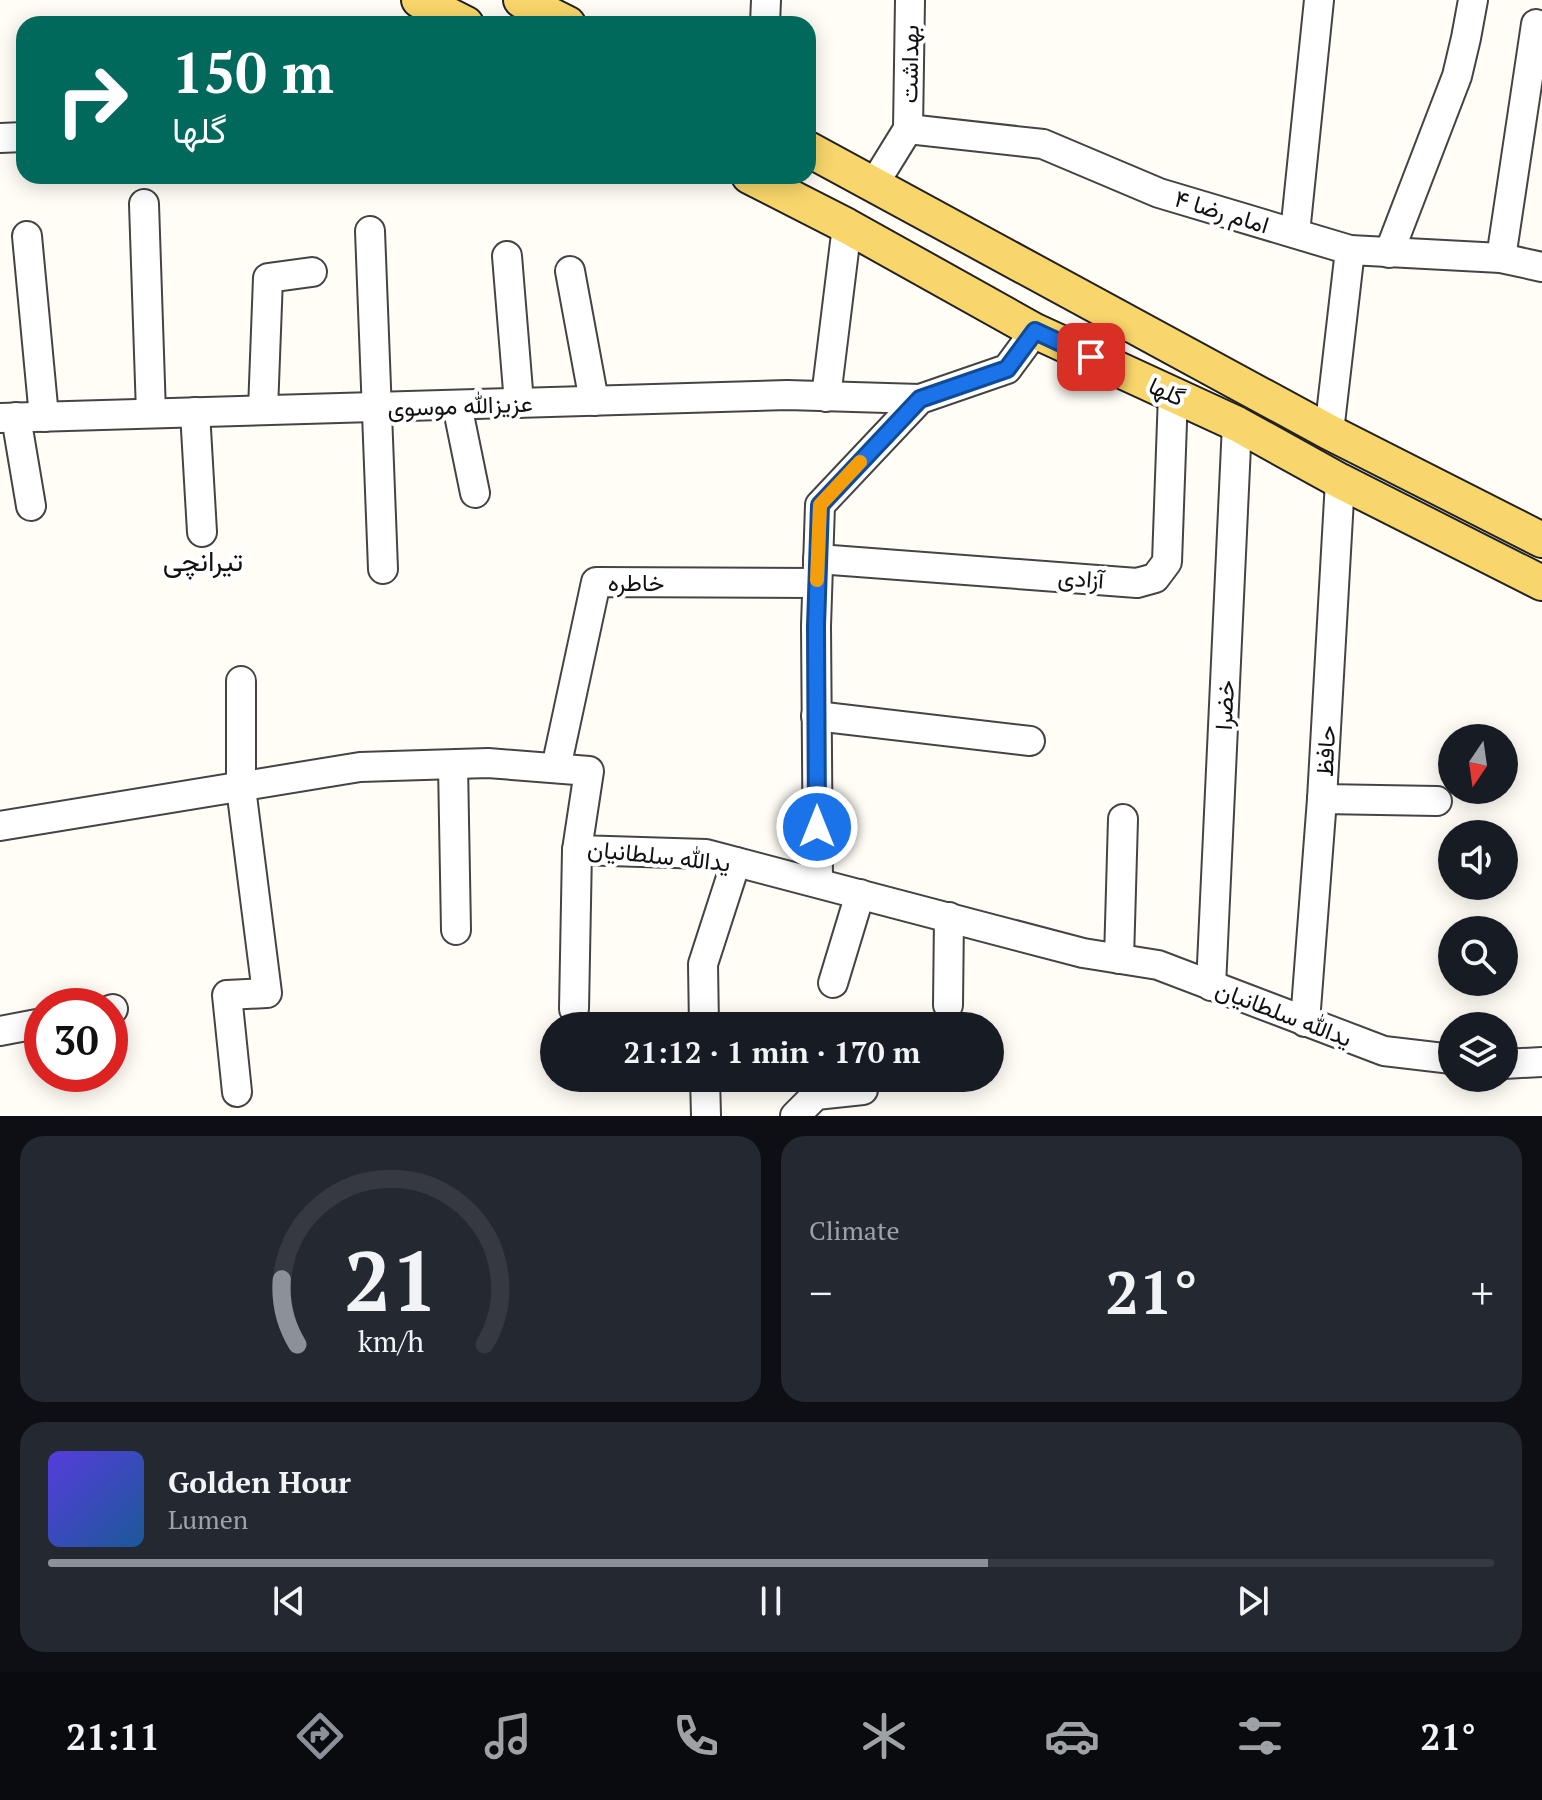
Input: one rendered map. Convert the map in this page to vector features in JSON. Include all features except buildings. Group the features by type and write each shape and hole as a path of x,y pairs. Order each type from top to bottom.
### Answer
{"main road":[{"path":"419,0 450,16"},
{"path":"521,0 552,16"},
{"name":"گلها","path":"816,153 1329,432 1542,540"},
{"name":"گلها","path":"765,184 847,226 1035,331 1237,424 1340,481 1542,583"},
{"path":"847,226 874,184"}],"street":[{"name":"بهداشت","path":"908,129 910,0"},
{"path":"1295,233 1319,0"},
{"path":"1389,253 1457,76 1473,0"},
{"path":"1501,258 1536,24"},
{"path":"874,184 908,129"},
{"name":"امام رضا ۴","path":"908,129 1043,144 1159,193 1350,250 1501,258 1542,267"},
{"path":"144,204 151,413"},
{"path":"826,397 847,226"},
{"path":"370,231 383,569"},
{"path":"27,236 20,417 31,506"},
{"path":"1329,432 1350,250"},
{"path":"507,256 519,403"},
{"path":"570,271 594,401"},
{"path":"263,410 268,278 312,272"},
{"path":"818,882 816,716 820,505 920,399 1007,369 1035,331"},
{"name":"آزادی","path":"818,571 1137,583 1155,578 1167,562 1173,394"},
{"name":"عزیزالله موسوی","path":"20,417 787,395 920,399"},
{"path":"457,405 475,493"},
{"path":"195,412 202,532"},
{"name":"خضرا","path":"1211,986 1237,424"},
{"name":"حافظ","path":"1305,1022 1322,799 1340,481"},
{"name":"خاطره","path":"556,768 596,582 818,571"},
{"path":"237,1092 227,995 267,993 241,788 241,681"},
{"path":"816,716 1030,741"},
{"name":"یدالله سلطانیان","path":"0,826 360,767 488,763 589,771 577,850 706,854 1083,953 1158,965 1384,1051 1438,1057"},
{"path":"453,765 456,930"},
{"path":"1322,799 1437,801"},
{"path":"1119,959 1123,819"},
{"path":"574,1009 577,850"},
{"path":"704,1012 703,964 736,862"},
{"path":"833,983 860,894"},
{"path":"948,1005 949,917"},
{"path":"0,1031 24,1026"},
{"path":"1518,1063 1542,1062"},
{"path":"705,1092 706,1116"},
{"path":"795,1116 816,1095 844,1092"}],"slow traffic":[{"path":"817,580 820,505 860,462"}],"district":[{"name":"تیرانچی","path":"203,560"}],"route":[{"path":"817,827 816,626 820,505 920,399 1007,369 1035,331 1091,357"}]}
